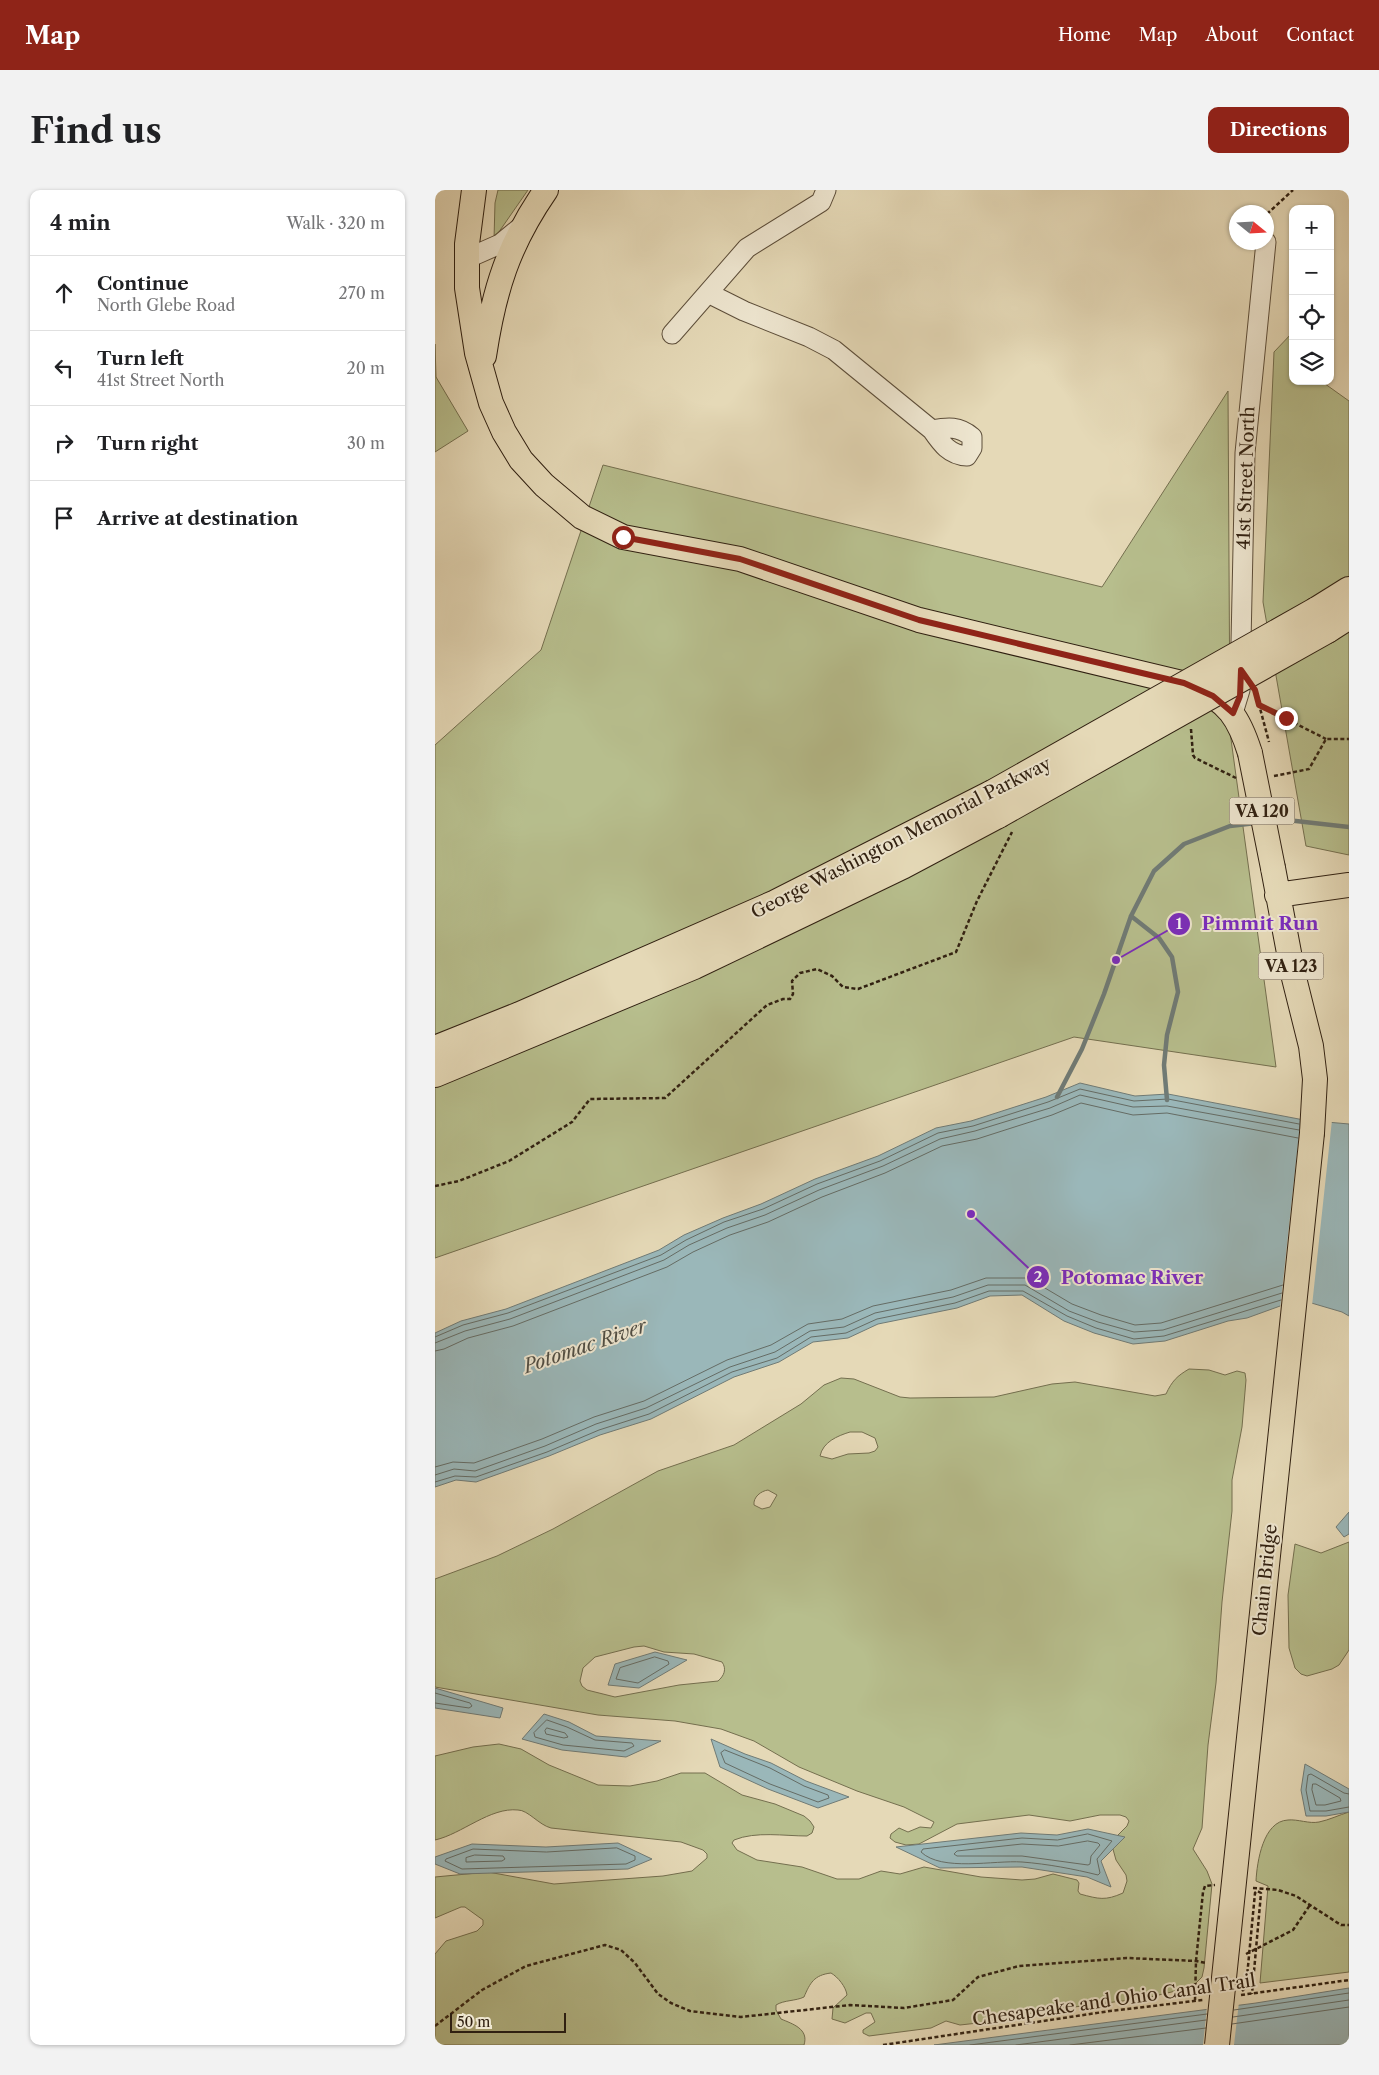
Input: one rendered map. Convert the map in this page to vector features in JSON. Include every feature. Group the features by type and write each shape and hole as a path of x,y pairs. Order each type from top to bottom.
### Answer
{"highway":[{"name":"George Washington Memorial Parkway","path":"435,1073 694,965 902,865 1002,812 1331,618 1349,591"},
{"name":"George Washington Memorial Parkway","path":"435,1050 519,1016 776,904 1002,812"}],"main road":[{"name":"VA 120","path":"474,190 468,226 466,259 470,314 481,370 497,417 521,460 552,493 583,517 602,528 634,540 715,553 766,566 873,605 942,626 1184,683 1213,696 1233,713 1242,729 1259,748 1277,895"},
{"path":"481,370 495,294 506,262 523,225 546,190"},
{"path":"1277,895 1349,885"},
{"name":"Chain Bridge","path":"1217,2045 1313,1124 1315,1079 1311,1046 1293,974 1277,895"}],"street":[{"path":"672,334 747,248 821,202 827,190"},
{"path":"466,259 500,244 523,225"},
{"name":"41st Street North","path":"1233,713 1240,696 1245,453 1265,250"},
{"path":"708,293 744,311 809,337 834,350 931,430"}],"path":[{"path":"1274,208 1293,190"},
{"path":"1241,670 1255,690 1259,705 1259,748"},
{"path":"1259,705 1326,739 1349,739"},
{"path":"1187,725 1192,730 1193,755 1195,758 1223,771 1233,778 1241,778"},
{"path":"1267,778 1309,769 1326,739"},
{"path":"435,1186 459,1181 509,1161 573,1122 590,1099 665,1098 767,1005 783,999 790,999 793,994 792,981 800,973 817,969 832,976 843,987 858,988 956,952 977,901 1002,812"},
{"path":"1239,1991 1244,1991 1246,1988 1255,1893 1257,1891 1261,1893 1252,1994"},
{"path":"1246,1954 1293,1930 1310,1905"},
{"path":"435,2026 482,1990 526,1966 605,1945 621,1950 635,1963 658,1994 671,2003 690,2011 741,2017 850,2005 904,2008 953,2000 979,1977 1019,1966 1127,1958 1196,1961 1213,1965"},
{"name":"Chesapeake and Ohio Canal Trail","path":"1233,1996 1349,1980"},
{"name":"Chesapeake and Ohio Canal Trail","path":"883,2045 1110,2011 1204,2000"}],"green space":[{"path":"498,190 528,190 494,239 495,203"},
{"path":"1289,336 1289,385 1327,385 1349,401 1349,855 1306,846 1263,602 1274,352"},
{"path":"435,344 436,377 468,431 435,452"},
{"path":"1228,391 1230,732 1276,1067 1074,1037 435,1258 435,745 541,650 603,465 1102,587"},
{"path":"1189,1369 1209,1370 1225,1375 1237,1371 1245,1373 1246,1380 1242,1427 1232,1480 1232,1511 1222,1602 1216,1683 1208,1745 1202,1828 1193,1849 1207,1871 1212,1884 1204,1968 1202,1977 1196,1983 1180,1990 1146,1998 1050,2010 978,2023 960,2025 946,2021 931,2028 869,2036 863,2033 863,2030 875,2022 871,2013 866,2013 845,2023 832,2019 833,2008 847,1995 841,1982 831,1973 813,1980 804,1997 776,2005 776,2010 781,2019 795,2025 802,2031 805,2039 804,2045 435,2045 435,1954 446,1941 477,1931 483,1925 483,1920 465,1907 435,1918 435,1877 488,1872 554,1884 663,1876 692,1871 707,1858 707,1854 703,1850 681,1842 551,1828 526,1812 518,1810 497,1813 435,1840 435,1756 473,1747 499,1744 521,1749 549,1765 598,1785 630,1786 657,1781 681,1773 705,1773 742,1795 775,1804 804,1816 814,1827 812,1833 807,1836 761,1835 743,1837 734,1840 732,1843 737,1850 757,1860 802,1867 837,1879 859,1879 881,1871 900,1874 924,1867 981,1877 1022,1880 1053,1874 1077,1880 1080,1894 1106,1898 1123,1893 1127,1881 1126,1875 1116,1860 1111,1842 1127,1826 1129,1821 1126,1817 1120,1815 1100,1815 1070,1821 1029,1815 957,1824 919,1844 906,1845 895,1842 890,1838 891,1834 899,1828 908,1832 920,1827 931,1828 934,1822 904,1807 857,1791 799,1767 754,1741 721,1729 675,1721 598,1715 435,1687 435,1579 497,1556 553,1529 658,1471 734,1445 801,1404 824,1385 841,1378 854,1379 900,1397 910,1398 994,1397 1052,1384 1075,1382 1155,1396 1166,1394 1173,1382","holes":["850,1432 862,1432 875,1438 878,1447 875,1451 869,1453 848,1454 832,1459 820,1456 827,1443","768,1490 777,1495 770,1507 762,1509 754,1505 754,1502 758,1495","644,1646 664,1652 694,1654 722,1662 724,1672 718,1681 679,1685 615,1697 587,1690 582,1686 580,1681 583,1668 595,1657"]},
{"path":"1349,1542 1349,1650 1339,1665 1332,1669 1307,1676 1301,1674 1295,1668 1289,1648 1288,1595 1295,1544 1321,1553"},
{"path":"1349,1812 1349,1972 1260,1983 1268,1886 1256,1881 1260,1854 1267,1835 1279,1822 1292,1820 1319,1822"}],"water":[{"path":"1080,1083 1135,1096 1168,1094 1304,1120 1349,1124 1349,1316 1342,1312 1308,1302 1294,1301 1247,1318 1228,1321 1165,1341 1133,1344 1094,1333 1064,1321 1022,1295 990,1296 957,1308 878,1324 848,1338 813,1342 779,1362 734,1377 651,1419 600,1435 549,1456 476,1482 456,1480 435,1487 435,1333 461,1321 506,1309 659,1250 684,1235 761,1204 815,1179 878,1156 936,1128 971,1121 1046,1097"},
{"path":"1349,1512 1349,1534 1344,1537 1336,1527"},
{"path":"655,1652 687,1660 639,1688 608,1685 615,1664"},
{"path":"435,1688 503,1708 500,1718 435,1708"},
{"path":"544,1714 569,1722 596,1736 661,1741 626,1757 562,1750 522,1739"},
{"path":"711,1739 771,1763 806,1781 849,1797 818,1808 768,1789 720,1767"},
{"path":"1305,1764 1349,1789 1349,1812 1326,1816 1306,1816 1301,1790"},
{"path":"1088,1829 1125,1837 1101,1861 1111,1887 1087,1877 1022,1867 940,1868 896,1847 1021,1833 1057,1835"},
{"path":"618,1843 652,1859 628,1869 460,1874 435,1864 435,1857 472,1844 546,1847"},
{"path":"1349,1988 1349,2045 934,2045 1256,2003"}],"pier":[{"path":"1301,1116 1332,1120 1312,1306 1294,1304 1280,1309"},
{"path":"1239,2002 1234,2045 1203,2045 1207,2006"}],"waterway":[{"path":"1271,822 1287,820 1349,827"},
{"path":"1057,1097 1082,1049 1104,994 1131,916 1154,871 1184,844 1230,826 1256,823"},
{"path":"1131,916 1159,938 1172,957 1178,992 1167,1035 1164,1065 1167,1100"}],"place":[{"name":"Pimmit Run","path":"1116,960"},
{"name":"Potomac River","path":"971,1214"}],"route":[{"path":"623,537 740,559 766,566 919,620 1195,686 1213,696 1233,713 1240,696 1241,670 1251,682 1259,705 1286,718"}]}
